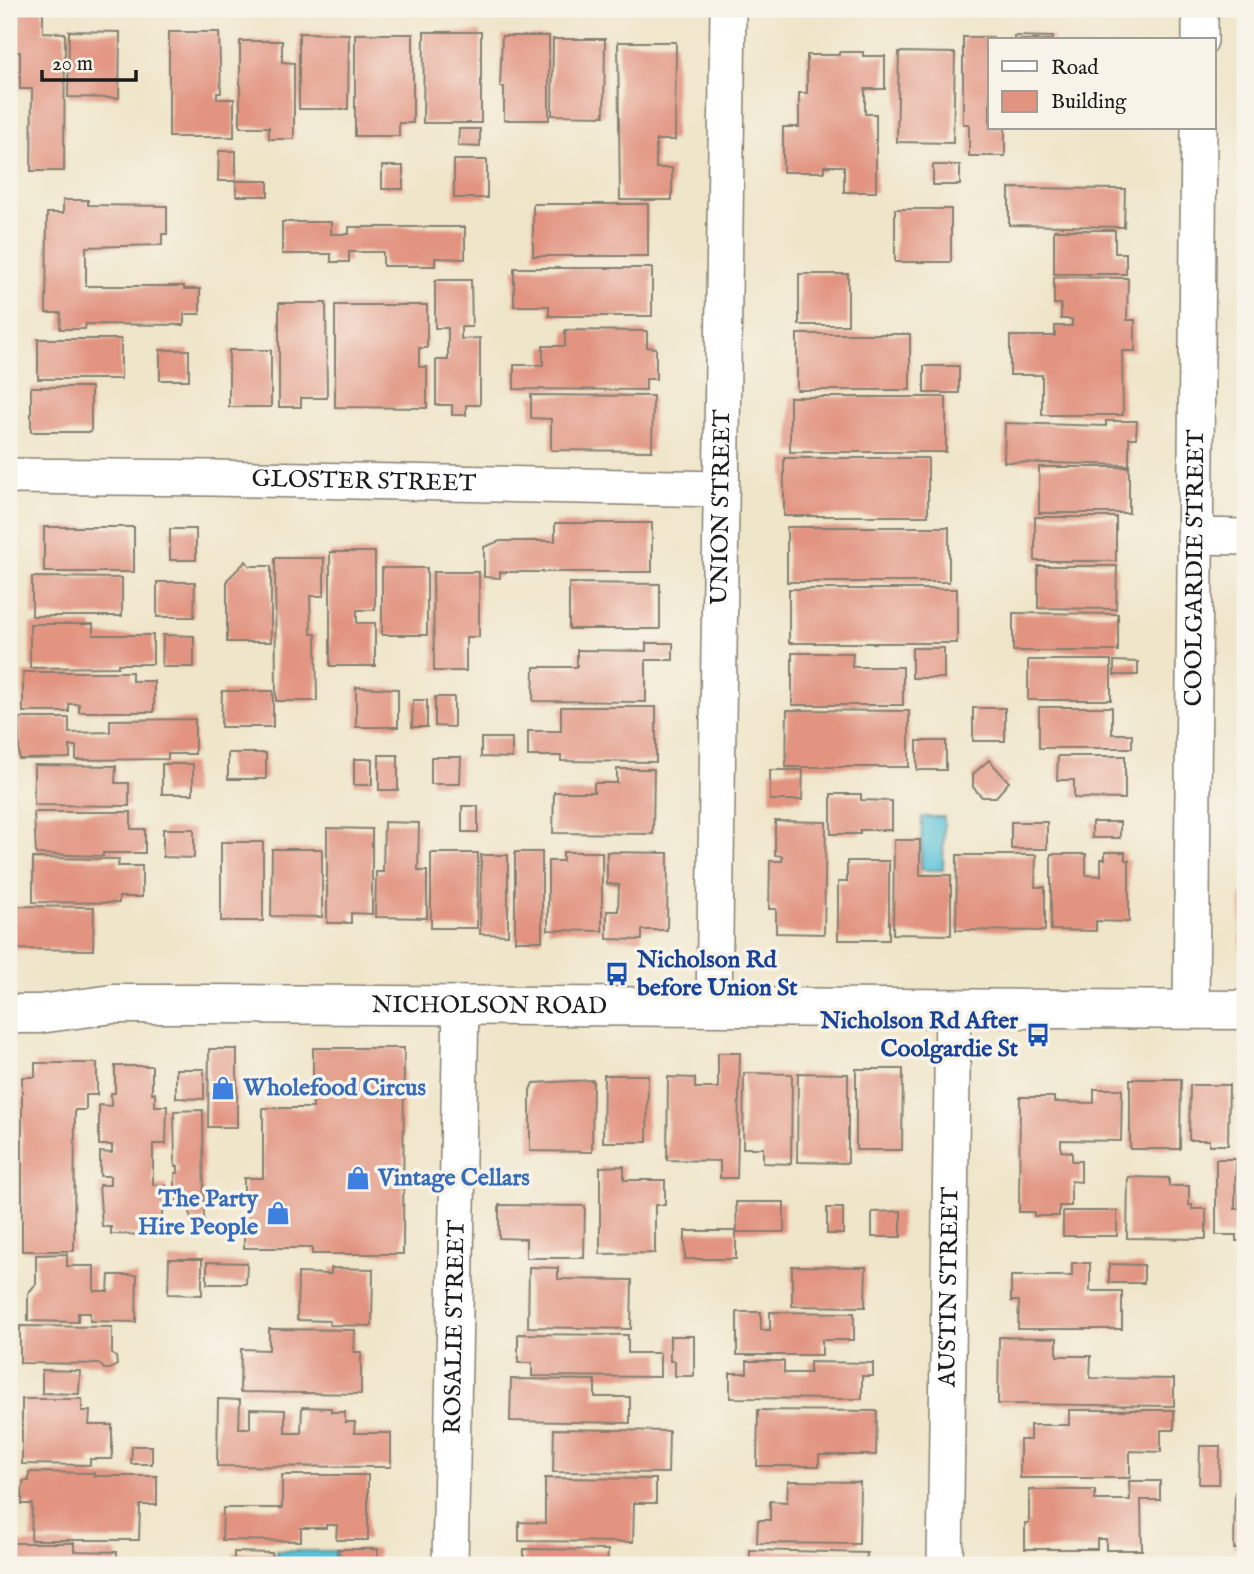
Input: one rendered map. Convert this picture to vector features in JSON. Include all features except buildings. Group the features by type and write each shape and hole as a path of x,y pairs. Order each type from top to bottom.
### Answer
{"main road":[{"name":"NICHOLSON ROAD","path":"9,990 39,990 113,1004"},
{"name":"NICHOLSON ROAD","path":"9,1014 39,1014 113,1004 1245,1010"}],"street":[{"name":"UNION STREET","path":"714,1006 727,9"},
{"path":"1199,38 1200,9"},
{"name":"COOLGARDIE STREET","path":"1191,1009 1199,130"},
{"name":"GLOSTER STREET","path":"9,476 721,489"},
{"path":"1195,536 1245,537"},
{"name":"ROSALIE STREET","path":"450,1565 461,1004"},
{"name":"AUSTIN STREET","path":"945,1565 953,1007"}],"water":[{"path":"922,817 944,817 943,870 921,870"},
{"path":"276,1551 336,1551 336,1565 276,1565"}],"place":[{"name":"Nicholson Rd before Union St","path":"617,974"},
{"name":"Nicholson Rd After Coolgardie St","path":"1038,1035"},
{"name":"Wholefood Circus","path":"223,1088"},
{"name":"Vintage Cellars","path":"358,1178"},
{"name":"The Party Hire People","path":"278,1213"}]}
